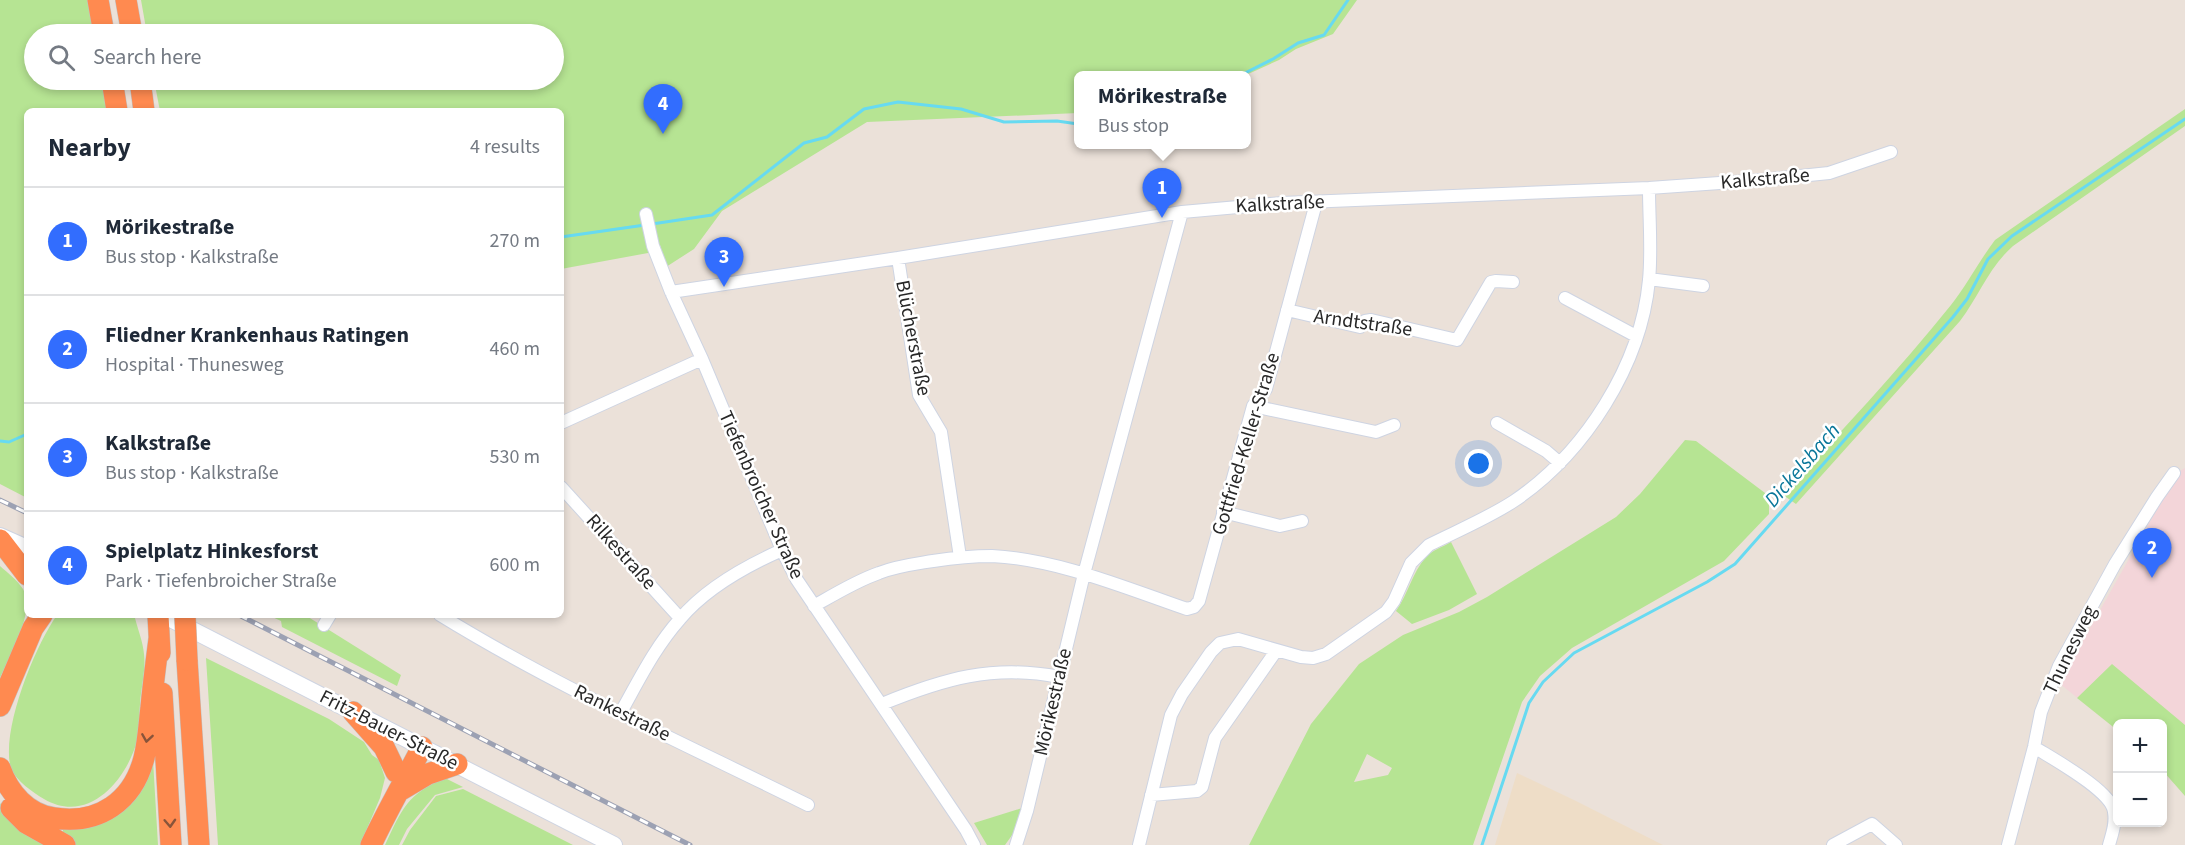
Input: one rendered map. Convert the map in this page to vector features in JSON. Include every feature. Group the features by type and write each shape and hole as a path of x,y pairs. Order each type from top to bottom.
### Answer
{"highway":[{"path":"98,0 102,24"},
{"path":"126,0 130,24"},
{"path":"114,90 117,108"},
{"path":"141,90 144,108"},
{"path":"0,540 24,571"},
{"path":"158,618 171,845"},
{"path":"185,618 199,844"},
{"path":"0,706 37,619"},
{"path":"0,768 5,782 16,798 30,809 47,817 70,820 92,817 111,808 126,795 135,782 143,759 159,639"},
{"path":"353,712 384,747 396,789"},
{"path":"371,845 417,744"},
{"path":"396,789 457,764"},
{"path":"0,794 8,806 26,823 65,845"}],"main road":[{"path":"0,536 24,547"},
{"name":"Fritz-Bauer-Straße","path":"169,618 614,845"}],"street":[{"name":"Kalkstraße","path":"671,292 1182,212 1247,204 1649,188 1829,173 1891,152"},
{"path":"1140,845 1171,715 1182,694 1211,652 1220,643 1239,639 1276,651 1307,657 1326,654 1386,612 1394,601 1411,563 1420,552 1429,545 1514,501 1560,463 1583,438 1599,415 1619,378 1636,336 1644,308 1649,279 1649,188"},
{"name":"Gottfried-Keller-Straße","path":"1084,574 1187,609 1199,602 1254,406 1266,389 1316,203"},
{"name":"Mörikestraße","path":"1016,845 1028,811 1084,574 1182,212"},
{"name":"Tiefenbroicher Straße","path":"646,214 653,246 671,292 797,580 882,704 974,845"},
{"name":"Blücherstraße","path":"898,258 919,395 941,432 960,557"},
{"path":"1649,279 1703,286"},
{"name":"Arndtstraße","path":"1287,310 1360,327 1365,321 1371,320 1457,340 1491,282 1513,282"},
{"path":"1565,298 1636,336"},
{"path":"564,422 702,359"},
{"path":"1254,406 1376,432 1394,425"},
{"path":"1497,423 1546,451 1560,463"},
{"name":"Thunesweg","path":"2008,845 2041,712 2059,666 2115,564 2174,473"},
{"name":"Rilkestraße","path":"564,490 680,618"},
{"path":"1223,512 1280,526 1302,521"},
{"path":"621,712 648,663 680,618 701,599 733,576 759,560 782,550"},
{"path":"814,606 856,582 880,572 906,565 960,557 993,556 1024,560 1084,574"},
{"name":"Rankestraße","path":"445,618 488,644 808,805"},
{"path":"1151,795 1197,791 1202,787 1215,738 1276,651"},
{"path":"882,704 937,683 975,675 1030,672 1059,677"},
{"path":"2034,747 2100,790 2110,800 2115,811 2114,829 2109,845"},
{"path":"1833,845 1872,824 1896,845"}],"shaded area":[{"path":"2185,468 2185,796 2167,776 2167,719 2113,719 2113,727 2059,683 2178,472"},
{"path":"1517,773 1576,801 1663,845 1495,845"}],"green space":[{"path":"0,0 88,0 93,24 24,24 24,90 104,90 107,108 24,108 24,496 0,484"},
{"path":"141,0 1357,0 1333,34 1296,49 1279,60 1251,73 1074,71 1074,113 867,122 722,211 694,249 666,267 660,245 648,253 564,268 564,108 159,108 156,90 564,90 564,24 145,24"},
{"path":"2185,109 2185,126 2013,246 1997,263 1960,321 1796,504 1783,495 1931,330 1957,297 1995,240"},
{"path":"1685,440 1696,441 1769,496 1769,514 1724,561 1572,648 1540,676 1522,702 1473,845 1249,845 1311,724 1359,664 1403,635 1459,612 1487,597 1616,517 1640,494","holes":["1367,754 1392,768 1388,775 1354,782"]},
{"path":"1451,542 1477,594 1449,610 1412,624 1396,611 1426,557 1434,550"},
{"path":"0,566 23,589 25,618 15,647 0,678"},
{"path":"55,618 135,618 142,640 144,666 139,732 132,756 124,771 103,795 90,803 76,807 60,806 44,799 25,786 11,769 10,733 15,712 30,667"},
{"path":"274,618 310,618 401,675 397,686 282,627 281,621"},
{"path":"206,658 329,719 364,742 372,755 379,760 385,778 380,798 360,845 218,845"},
{"path":"2112,664 2185,725 2185,796 2167,776 2167,719 2113,719 2113,727 2077,698"},
{"path":"152,743 158,845 76,845 63,838 63,825 111,818"},
{"path":"445,778 463,787 435,795 407,829 399,845 385,845 407,804 422,790"},
{"path":"463,789 573,845 402,845 410,830 436,796"},
{"path":"0,803 6,813 49,845 0,845"},
{"path":"1022,808 1015,831 1005,845 987,845 974,823"}],"waterway":[{"path":"1249,71 1298,43 1324,35 1348,0"},
{"path":"652,224 712,215 804,143 827,137 864,109 898,102 961,109 1004,122 1057,121 1074,123"},
{"name":"Dickelsbach","path":"1482,845 1529,703 1543,682 1574,653 1707,582 1735,564 1953,317 1967,299 1988,259 2012,236 2185,119"},
{"path":"564,237 645,225"},
{"path":"0,441 9,442 24,435"}],"railway":[{"path":"0,500 24,512"},
{"path":"245,618 690,845"}],"place":[{"name":"Spielplatz Hinkesforst","path":"663,134"},
{"name":"Mörikestraße","path":"1162,218"},
{"name":"Kalkstraße","path":"724,287"},
{"name":"Fliedner Krankenhaus Ratingen","path":"2152,578"}]}
